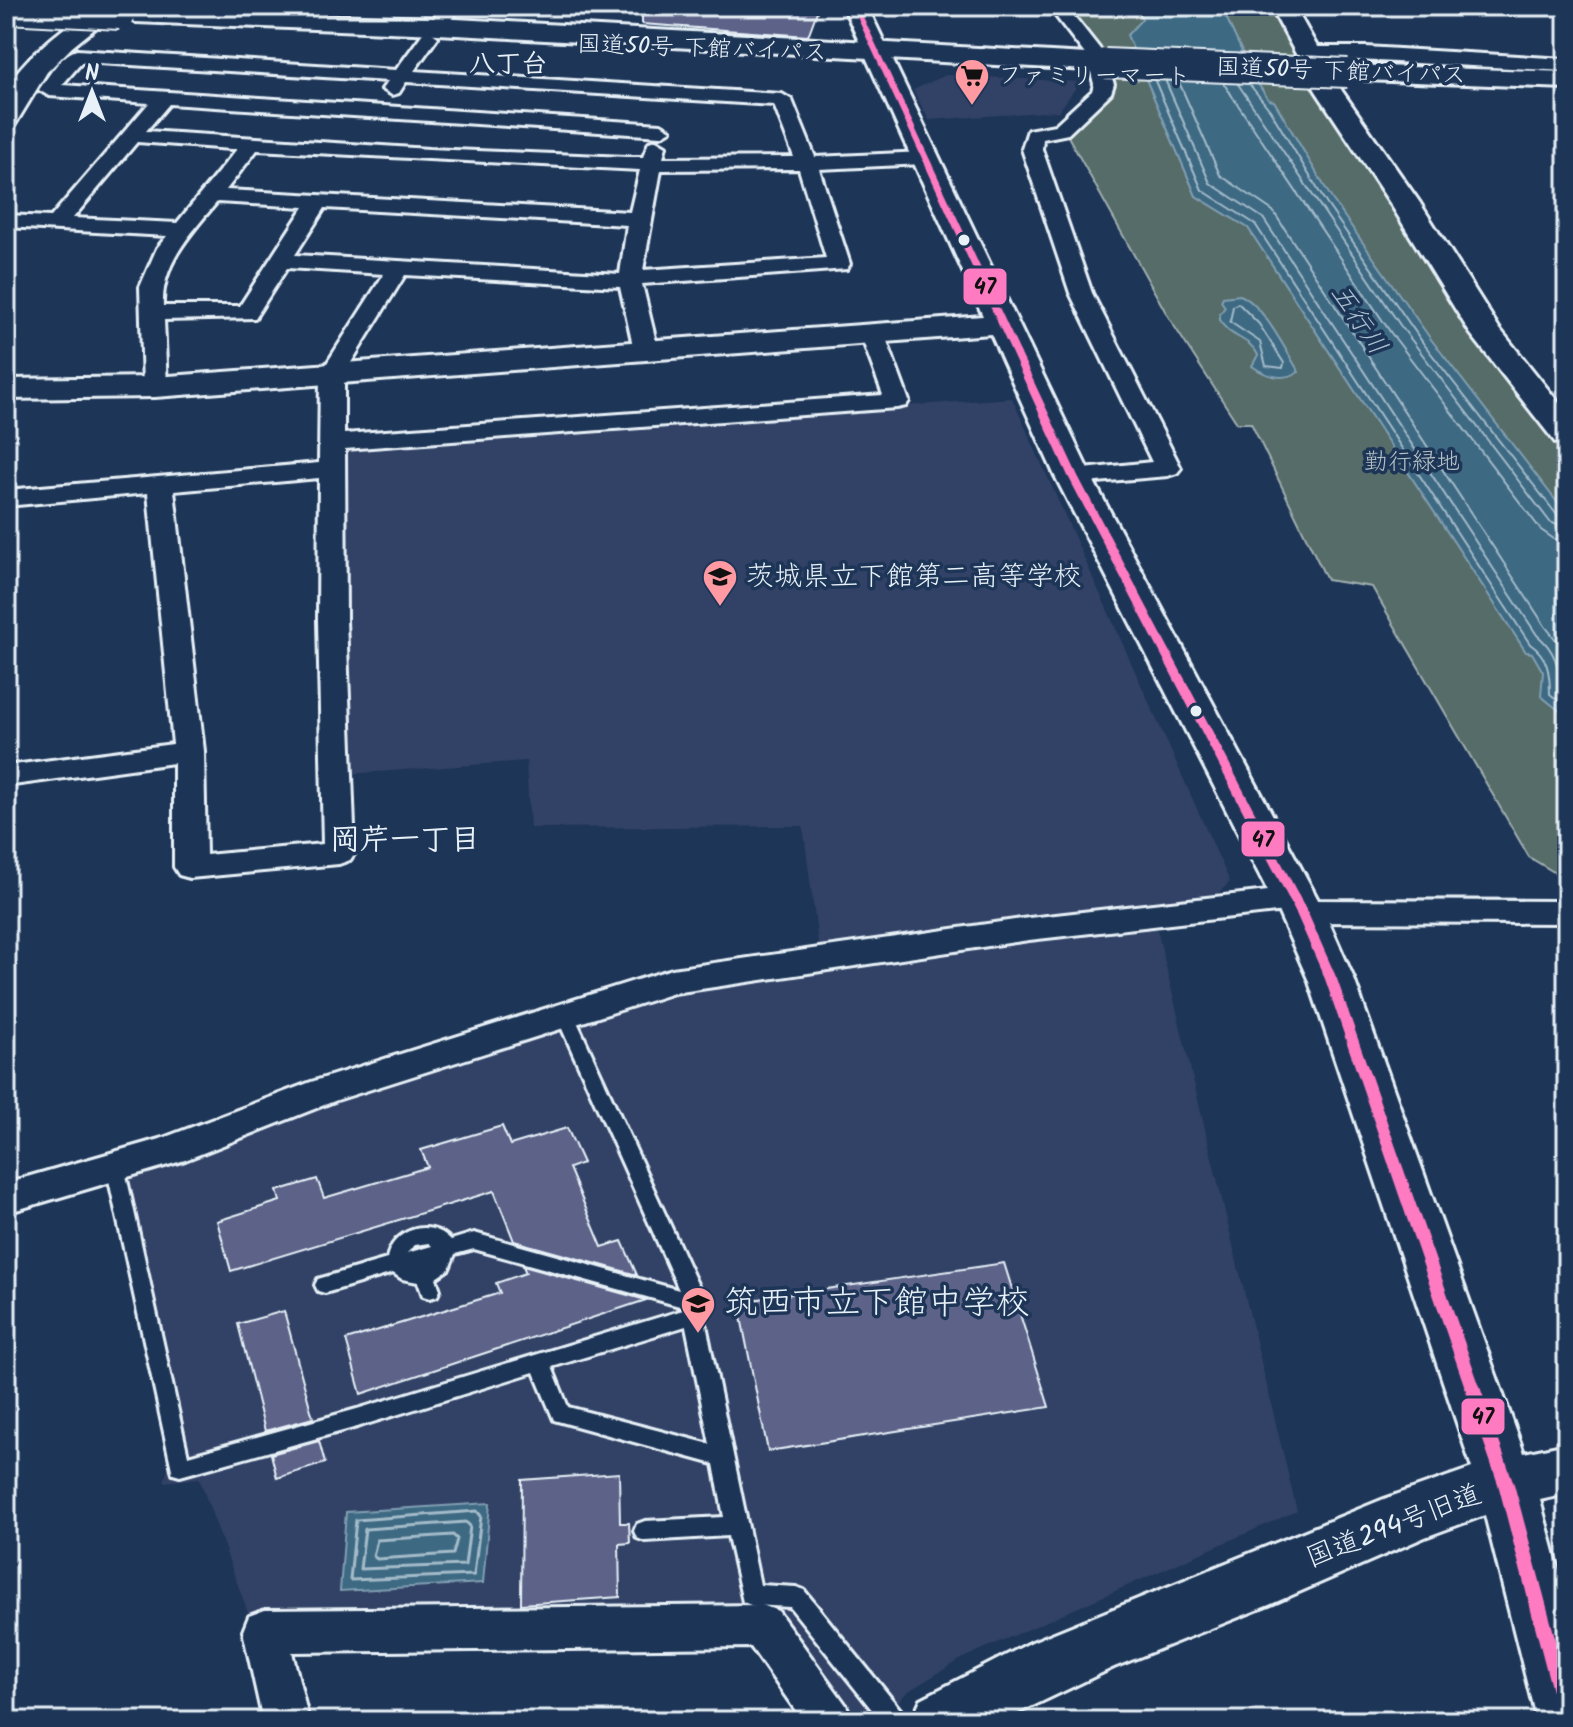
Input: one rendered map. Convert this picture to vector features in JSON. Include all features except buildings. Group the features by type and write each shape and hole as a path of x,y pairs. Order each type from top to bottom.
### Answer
{"main road":[{"name":"国道294号旧道","path":"855,6 1073,476 1298,905 1331,979 1506,1484 1458,1499 1075,1656 974,1701 943,1721"},
{"path":"1282,6 1307,53 1486,333 1567,435"},
{"name":"国道50号 下館バイパス","path":"6,9 123,12 276,24 439,23 876,53 1567,80"},
{"path":"6,117 37,64 55,46 123,12"},
{"path":"6,16 123,12 276,24"},
{"path":"6,389 155,387 1002,324"},
{"path":"1567,1469 1506,1484 1554,1610 1567,1714"}],"street":[{"path":"1057,6 1099,61 1104,84 1101,93 1061,130 1035,134 1031,140 1034,161 1042,174 1081,293 1168,468 1073,476"},
{"path":"376,112 439,23"},
{"path":"1307,53 1366,53 1567,65"},
{"path":"279,261 630,280 839,264 808,166 782,100 77,56 60,73 49,90 661,130"},
{"path":"646,350 630,280 650,166 675,93"},
{"path":"58,222 164,98"},
{"path":"132,136 554,163 650,166 808,166 924,158"},
{"path":"155,387 151,287 168,248 252,144"},
{"path":"211,195 639,219"},
{"path":"152,313 247,313 318,202"},
{"path":"6,221 183,230"},
{"path":"160,484 189,751 190,867 339,853 332,620 332,374 398,269"},
{"path":"6,498 160,484 332,455 897,401 872,333"},
{"path":"6,776 189,751"},
{"path":"6,1198 172,1150 324,1091 672,981 1029,929 1298,905 1567,912"},
{"path":"286,1721 265,1631 762,1626 830,1721"}],"lane":[{"path":"564,1013 688,1286 751,1595 796,1597 895,1721"},
{"path":"115,1166 180,1467 357,1418 540,1362 693,1308"},
{"path":"413,1232 437,1238 446,1248"},
{"path":"397,1265 397,1251 413,1232"},
{"path":"413,1232 425,1274"},
{"path":"425,1274 446,1248 474,1241 693,1308"},
{"path":"325,1285 397,1265 425,1274"},
{"path":"540,1362 561,1414 723,1457"},
{"path":"645,1531 737,1526"}],"shaded area":[{"path":"946,75 1080,82 1059,111 929,120 913,90"},
{"name":"茨城県立下館第二高等学校","path":"1012,398 1230,882 1209,902 819,950 803,826 530,828 526,761 323,776 341,454 350,447"},
{"name":"筑西市立下館中学校","path":"1156,925 1297,1511 963,1658 907,1692 882,1721 855,1721 781,1617 248,1613 199,1478 164,1482 171,1458 109,1186 97,1181 329,1099 674,988 810,966"}],"green space":[{"name":"勤行緑地","path":"1063,6 1273,6 1476,336 1567,451 1567,880 1529,857 1372,587 1327,580 1251,423 1237,423 1169,318 1065,131 1109,94 1101,50"}],"water":[{"name":"五行川","path":"1138,6 1221,6 1254,78 1269,100 1274,101 1332,199 1430,338 1567,515 1567,717 1541,696 1543,672 1532,653 1526,652 1248,228 1196,196 1127,35 1142,19"},
{"path":"1240,295 1249,300 1265,318 1299,372 1275,376 1252,366 1258,355 1254,349 1228,331 1220,320 1225,307 1221,301 1223,297"},
{"path":"490,1503 483,1583 340,1591 346,1512"}],"transit line":[{"name":"47","path":"855,6 1073,476 1301,911 1331,979 1506,1484 1567,1714"}],"place":[{"name":"ファミリーマート","path":"972,107"},
{"name":"茨城県立下館第二高等学校","path":"720,608"},
{"name":"筑西市立下館中学校","path":"698,1335"}],"district":[{"name":"八丁台","path":"508,65"},
{"name":"岡芹一丁目","path":"405,841"}]}
